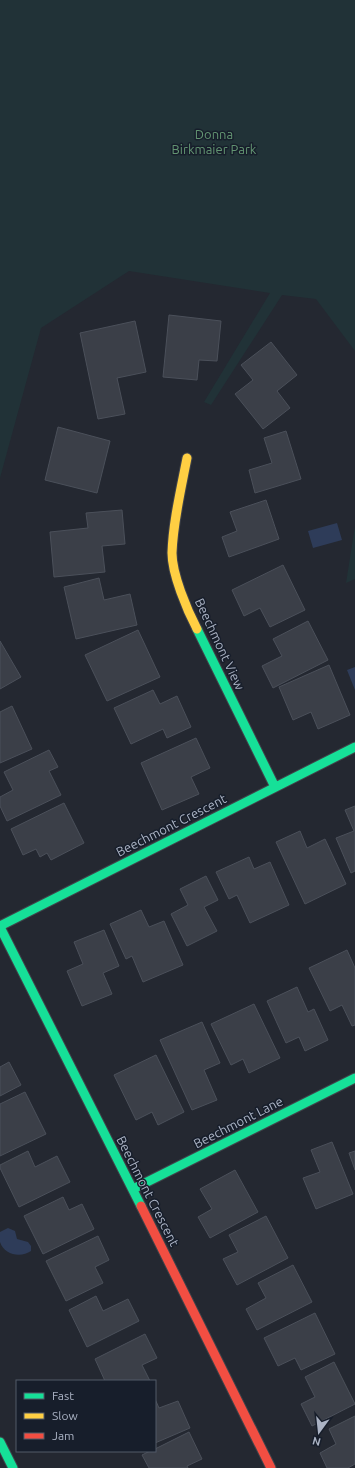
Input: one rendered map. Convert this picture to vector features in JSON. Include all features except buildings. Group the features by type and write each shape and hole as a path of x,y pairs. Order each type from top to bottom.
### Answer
{"street":[{"name":"Beechmont View","path":"187,458 176,511 172,554 178,580 191,618 275,787"},
{"name":"Beechmont Crescent","path":"271,1468 133,1189 0,927 355,747"},
{"name":"Beechmont Lane","path":"133,1189 355,1078"},
{"path":"0,1442 13,1468"}],"green space":[{"name":"Donna Birkmaier Park","path":"0,0 355,0 355,351 316,299 282,295 211,405 204,402 270,293 129,271 41,328 0,478"},
{"path":"355,526 355,579 346,583"}],"water":[{"path":"337,523 342,540 313,548 308,531"},
{"path":"355,667 355,690 347,670"},
{"path":"8,1228 15,1231 17,1239 28,1242 31,1246 31,1251 18,1255 5,1250 0,1242 0,1232"}],"traffic: fast":[{"path":"197,629 275,787"},
{"path":"0,926 355,747"},
{"path":"0,927 141,1206"},
{"path":"133,1189 355,1078"},
{"path":"0,1442 13,1468"}],"traffic: slow":[{"path":"187,458 176,517 172,553 177,581 197,629"}],"traffic: jam":[{"path":"141,1206 271,1468"}]}
